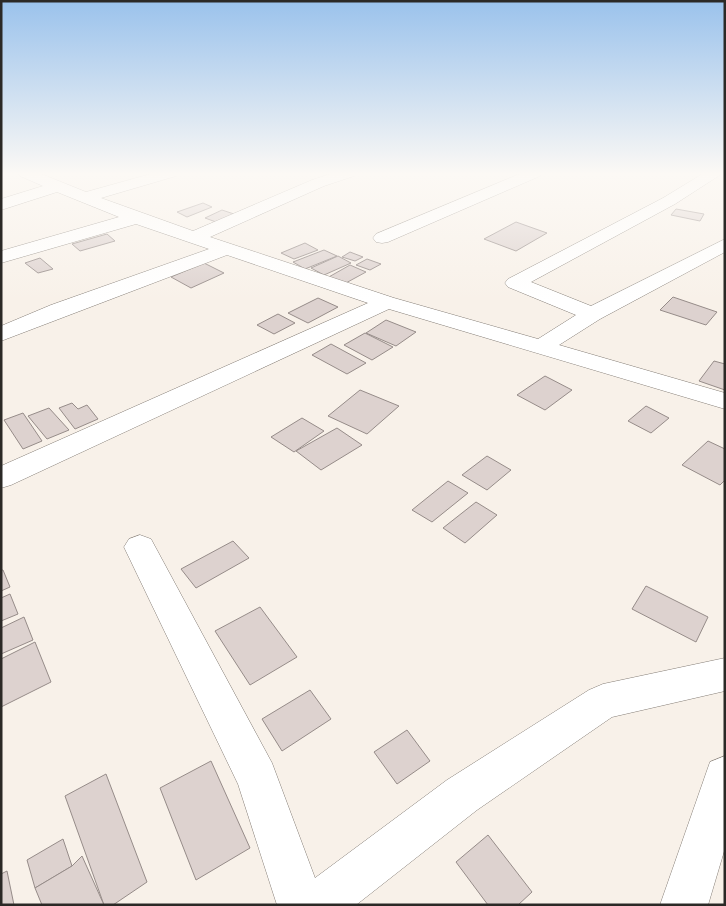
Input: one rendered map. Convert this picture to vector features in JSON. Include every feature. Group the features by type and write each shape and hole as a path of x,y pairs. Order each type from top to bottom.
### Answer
{"street":[{"path":"130,215 387,302 543,346 725,401"},
{"path":"195,237 244,215"},
{"path":"382,238 435,215"},
{"path":"592,314 515,283 642,215"},
{"path":"1,257 136,218"},
{"path":"543,346 592,314 725,244"},
{"path":"1,334 59,310 228,248"},
{"path":"1,478 387,302"},
{"path":"140,547 257,778 301,905"},
{"path":"318,905 462,795 602,702 725,674"},
{"path":"684,905 725,777"}],"building":[{"path":"211,215 231,215 216,222 205,218"},
{"path":"672,215 703,215 700,221"},
{"path":"516,222 547,233 516,251 484,239"},
{"path":"107,234 115,241 80,251 72,244"},
{"path":"305,243 318,250 294,259 281,253"},
{"path":"324,250 337,256 305,269 293,262"},
{"path":"350,252 363,257 355,261 342,257"},
{"path":"338,256 351,263 324,275 311,268"},
{"path":"40,258 53,269 38,273 25,263"},
{"path":"367,259 381,264 370,270 356,265"},
{"path":"204,263 224,273 191,288 171,277"},
{"path":"350,265 366,272 344,284 327,278"},
{"path":"673,297 717,312 706,325 660,310"},
{"path":"318,298 338,307 308,323 288,313"},
{"path":"278,314 295,323 274,334 257,325"},
{"path":"386,320 416,332 396,346 366,333"},
{"path":"365,333 393,347 372,360 344,345"},
{"path":"331,344 366,363 347,374 312,355"},
{"path":"714,361 725,364 725,390 699,381"},
{"path":"545,376 572,390 545,410 517,395"},
{"path":"360,390 399,406 367,434 328,416"},
{"path":"72,403 78,409 87,405 98,419 75,429 59,408"},
{"path":"646,406 669,418 651,433 628,421"},
{"path":"49,408 69,430 47,439 28,416"},
{"path":"23,413 42,441 23,449 4,420"},
{"path":"302,418 324,431 294,452 271,437"},
{"path":"337,428 362,445 321,470 296,451"},
{"path":"708,441 725,449 725,480 720,485 682,465"},
{"path":"487,456 511,470 487,490 462,475"},
{"path":"448,481 468,493 432,522 412,510"},
{"path":"476,502 497,515 465,543 443,528"},
{"path":"233,541 249,558 196,588 181,569"},
{"path":"1,570 3,570 10,587 1,591"},
{"path":"646,586 708,617 696,642 632,609"},
{"path":"10,594 18,614 1,621 1,598"},
{"path":"260,607 297,657 250,685 215,631"},
{"path":"24,617 33,640 1,654 1,628"},
{"path":"35,642 51,682 1,707 1,659"},
{"path":"310,690 331,719 282,751 262,719"},
{"path":"407,730 430,761 397,784 374,752"},
{"path":"211,761 250,848 196,880 160,788"},
{"path":"106,774 147,882 113,905 104,905 65,796"},
{"path":"488,835 532,892 518,905 488,905 456,862"},
{"path":"63,839 72,866 35,888 27,860"},
{"path":"82,856 104,905 42,905 35,888 72,866"},
{"path":"7,871 14,905 1,905 1,874"}]}
